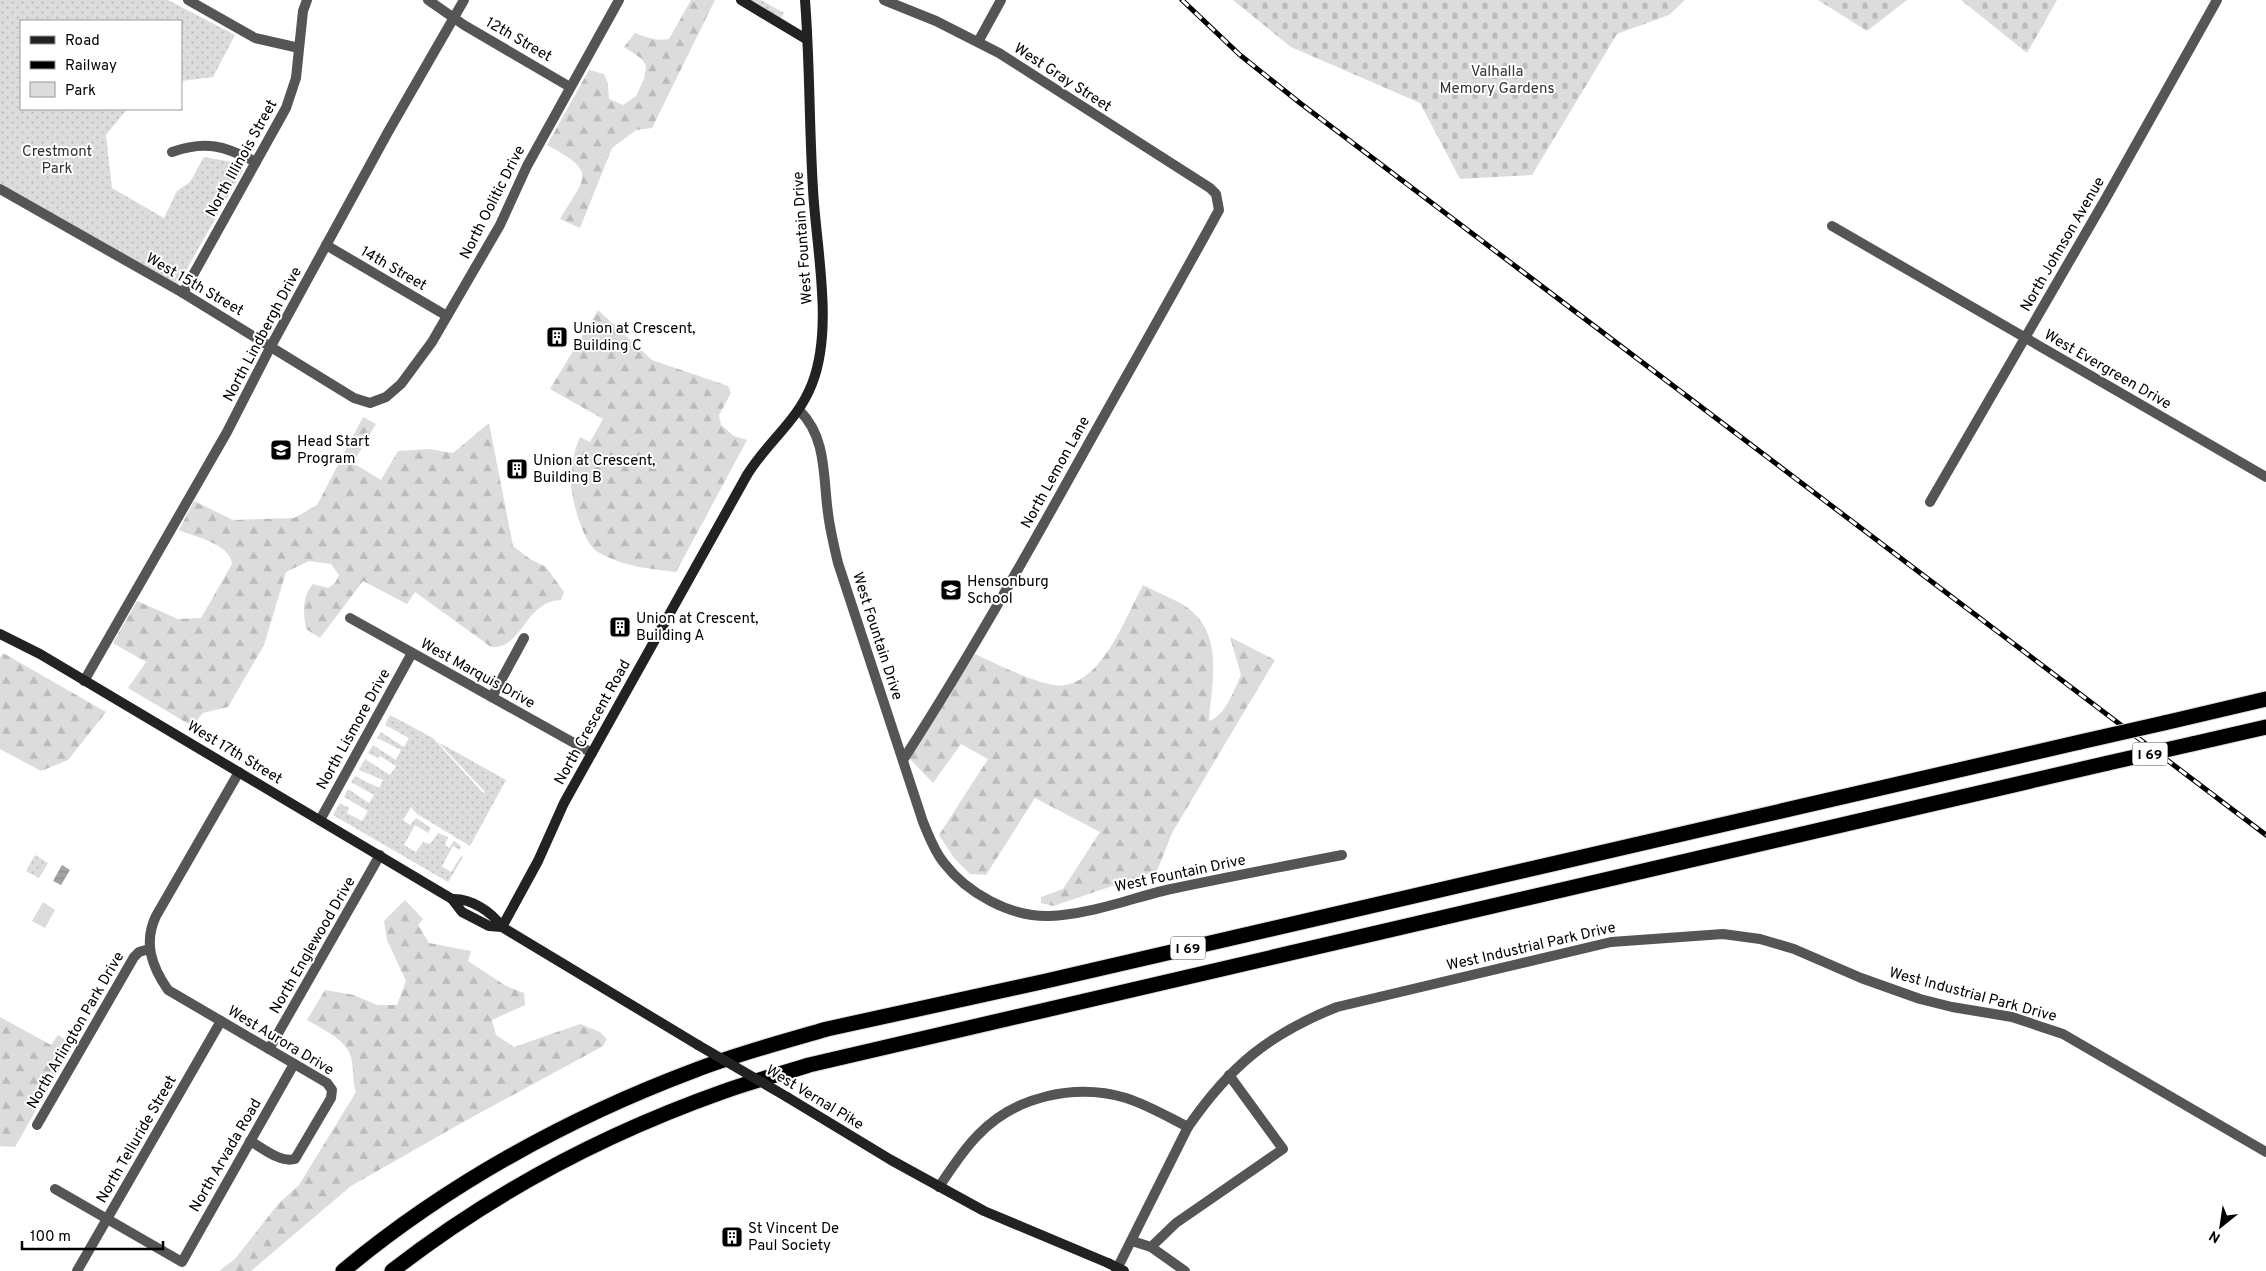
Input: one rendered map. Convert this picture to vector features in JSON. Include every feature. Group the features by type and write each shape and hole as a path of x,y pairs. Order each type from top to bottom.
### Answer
{"highway":[{"name":"I 69","path":"343,1271 434,1204 523,1149 568,1125 631,1096 696,1070 827,1029 1046,981 2266,699"},
{"name":"I 69","path":"394,1270 481,1208 601,1142 696,1102 809,1065 2266,727"}],"main road":[{"path":"740,0 806,39"},
{"name":"West Fountain Drive","path":"800,411 816,374 822,332 805,0"},
{"name":"North Crescent Road","path":"502,927 592,753 750,471 765,449 800,411"},
{"name":"West 17th Street","path":"0,634 84,681 452,899 465,900 487,912 497,919 502,927"},
{"name":"West Vernal Pike","path":"502,927 939,1187 1015,1225 1124,1271"}],"street":[{"path":"188,0 255,38 274,44 299,48"},
{"name":"North Illinois Street","path":"183,293 288,104 296,78 303,11 307,0"},
{"name":"12th Street","path":"428,0 464,25 570,87"},
{"name":"North Lindbergh Drive","path":"84,681 217,449 326,245 464,0"},
{"name":"North Oolitic Drive","path":"375,402 386,397 401,384 432,342 500,225 527,166 619,0"},
{"name":"West Gray Street","path":"884,0 978,42 1043,80 1216,194"},
{"path":"978,42 1001,0"},
{"name":"North Johnson Avenue","path":"1930,502 2217,0"},
{"path":"172,152 193,144 224,148 256,162"},
{"name":"West 15th Street","path":"0,189 183,293 354,398 366,403 375,402"},
{"name":"North Lemon Lane","path":"903,760 950,687 1153,331 1219,210 1216,194"},
{"name":"West Evergreen Drive","path":"1832,226 2266,477"},
{"name":"14th Street","path":"326,245 447,316"},
{"name":"West Fountain Drive","path":"800,411 812,426 820,448 830,531 838,563 927,832 942,861 958,878 980,895 1004,907 1048,916 1062,915 1170,890 1342,855"},
{"name":"West Marquis Drive","path":"350,618 592,753"},
{"path":"492,697 524,638"},
{"name":"North Lismore Drive","path":"320,820 412,653"},
{"path":"149,949 150,932 156,916 239,772"},
{"name":"North Englewood Drive","path":"269,1049 380,856"},
{"name":"West Industrial Park Drive","path":"1116,1271 1188,1127 1229,1075 1268,1041 1312,1017 1349,1004 1611,942 1723,934 1760,939 1794,949 1861,978 1920,998 1952,1007 2012,1017 2047,1027 2063,1034 2266,1152"},
{"name":"West Aurora Drive","path":"149,949 153,967 168,990 327,1083 332,1090 330,1098 295,1159 288,1161 280,1158 250,1141"},
{"name":"North Arlington Park Drive","path":"38,1125 134,957 139,952 149,949"},
{"name":"North Telluride Street","path":"77,1271 221,1021"},
{"name":"North Arvada Road","path":"107,1219 182,1262 294,1064"},
{"path":"1151,1248 1176,1222 1283,1149 1229,1075"},
{"path":"939,1187 971,1142 994,1120 1021,1105 1051,1096 1069,1092 1088,1092 1117,1096 1142,1104 1188,1127"},
{"path":"55,1189 107,1219"},
{"path":"1132,1241 1151,1248 1185,1271"}],"green space":[{"name":"Crestmont Park","path":"0,0 168,0 235,35 213,77 182,81 182,20 20,20 20,110 126,110 106,135 112,188 164,218 177,191 190,182 204,157 238,163 243,170 177,286 0,184"},
{"path":"691,0 715,0 652,128 636,130 612,148 580,228 560,219 576,193 582,176 580,169 574,162 547,145 589,70 604,74 608,84 609,99 623,105 636,96 644,79 646,66 642,59 624,47 635,33 652,39 669,39"},
{"path":"750,0 761,0 784,13 781,18"},
{"name":"Valhalla Memory Gardens","path":"1233,0 1685,0 1669,15 1617,34 1532,175 1460,179 1420,103 1291,47"},
{"path":"1818,0 1907,0 1867,31"},
{"path":"1961,0 2057,0 2027,53"},
{"path":"598,310 652,360 728,386 731,393 719,415 721,425 734,436 747,440 676,572 626,564 607,557 598,552 587,540 579,520 573,499 571,482 576,448 580,437 590,442 603,419 550,389"},
{"path":"363,417 376,424 353,463 381,480 398,451 429,449 453,453 489,423 513,546 530,559 546,567 564,592 561,600 548,603 539,608 511,641 502,646 491,647 415,592 407,604 363,581 320,638 306,629 305,599 313,584 328,588 335,583 339,575 331,564 309,561 286,572 264,645 228,707 203,713 192,726 128,688 146,662 113,643 137,601 178,619 201,618 232,564 226,551 219,546 179,530 194,501 233,520 294,518 317,505"},
{"path":"1143,585 1182,604 1196,615 1205,627 1213,656 1209,721 1225,708 1241,675 1230,637 1275,660 1172,833 1157,871 1053,906 1041,903 1041,897 1063,889 1100,832 1035,798 986,875 970,874 954,858 939,835 988,759 961,744 933,783 907,756 975,654 1045,683 1065,685 1079,680 1102,659 1121,629"},
{"path":"3,653 106,712 68,760 41,771 0,749 0,658"},
{"path":"390,715 433,738 483,793 485,792 438,742 506,780 470,846 417,814 411,807 403,820 410,825 416,818 431,828 428,833 415,825 404,845 416,852 423,842 430,844 438,833 448,837 445,845 449,848 454,841 461,846 460,850 453,846 442,866 451,872 461,856 463,857 448,882 333,815 340,803 349,808 347,813 362,821 368,811 344,797 348,789 369,803 374,795 351,782 355,776 379,788 383,780 359,770 365,759 390,775 396,766 380,756 378,758 368,753 373,745 396,760 401,750 377,738 381,732 404,747 409,738 385,725"},
{"path":"35,855 48,863 39,878 26,871"},
{"path":"405,900 423,919 418,925 429,943 471,951 468,961 506,986 524,993 525,1005 492,1020 496,1035 514,1047 580,1024 600,1032 607,1039 603,1046 351,1186 251,1271 219,1271 235,1259 279,1203 299,1185 356,1092 352,1061 345,1045 307,1020 325,990 354,995 377,1005 397,1005 406,981 387,940 384,921"},
{"path":"43,902 55,910 45,928 32,921"},
{"path":"0,1017 51,1045 58,1035 73,1045 15,1147 0,1146"}],"shaded area":[{"path":"62,865 70,870 61,885 53,881"}],"railway":[{"path":"1182,0 1240,55 1300,103 2266,835"}],"place":[{"name":"Union at Crescent, Building C","path":"557,337"},
{"name":"Head Start Program","path":"281,450"},
{"name":"Union at Crescent, Building B","path":"517,469"},
{"name":"Hensonburg School","path":"951,590"},
{"name":"Union at Crescent, Building A","path":"620,627"},
{"name":"St Vincent De Paul Society","path":"732,1237"}]}
